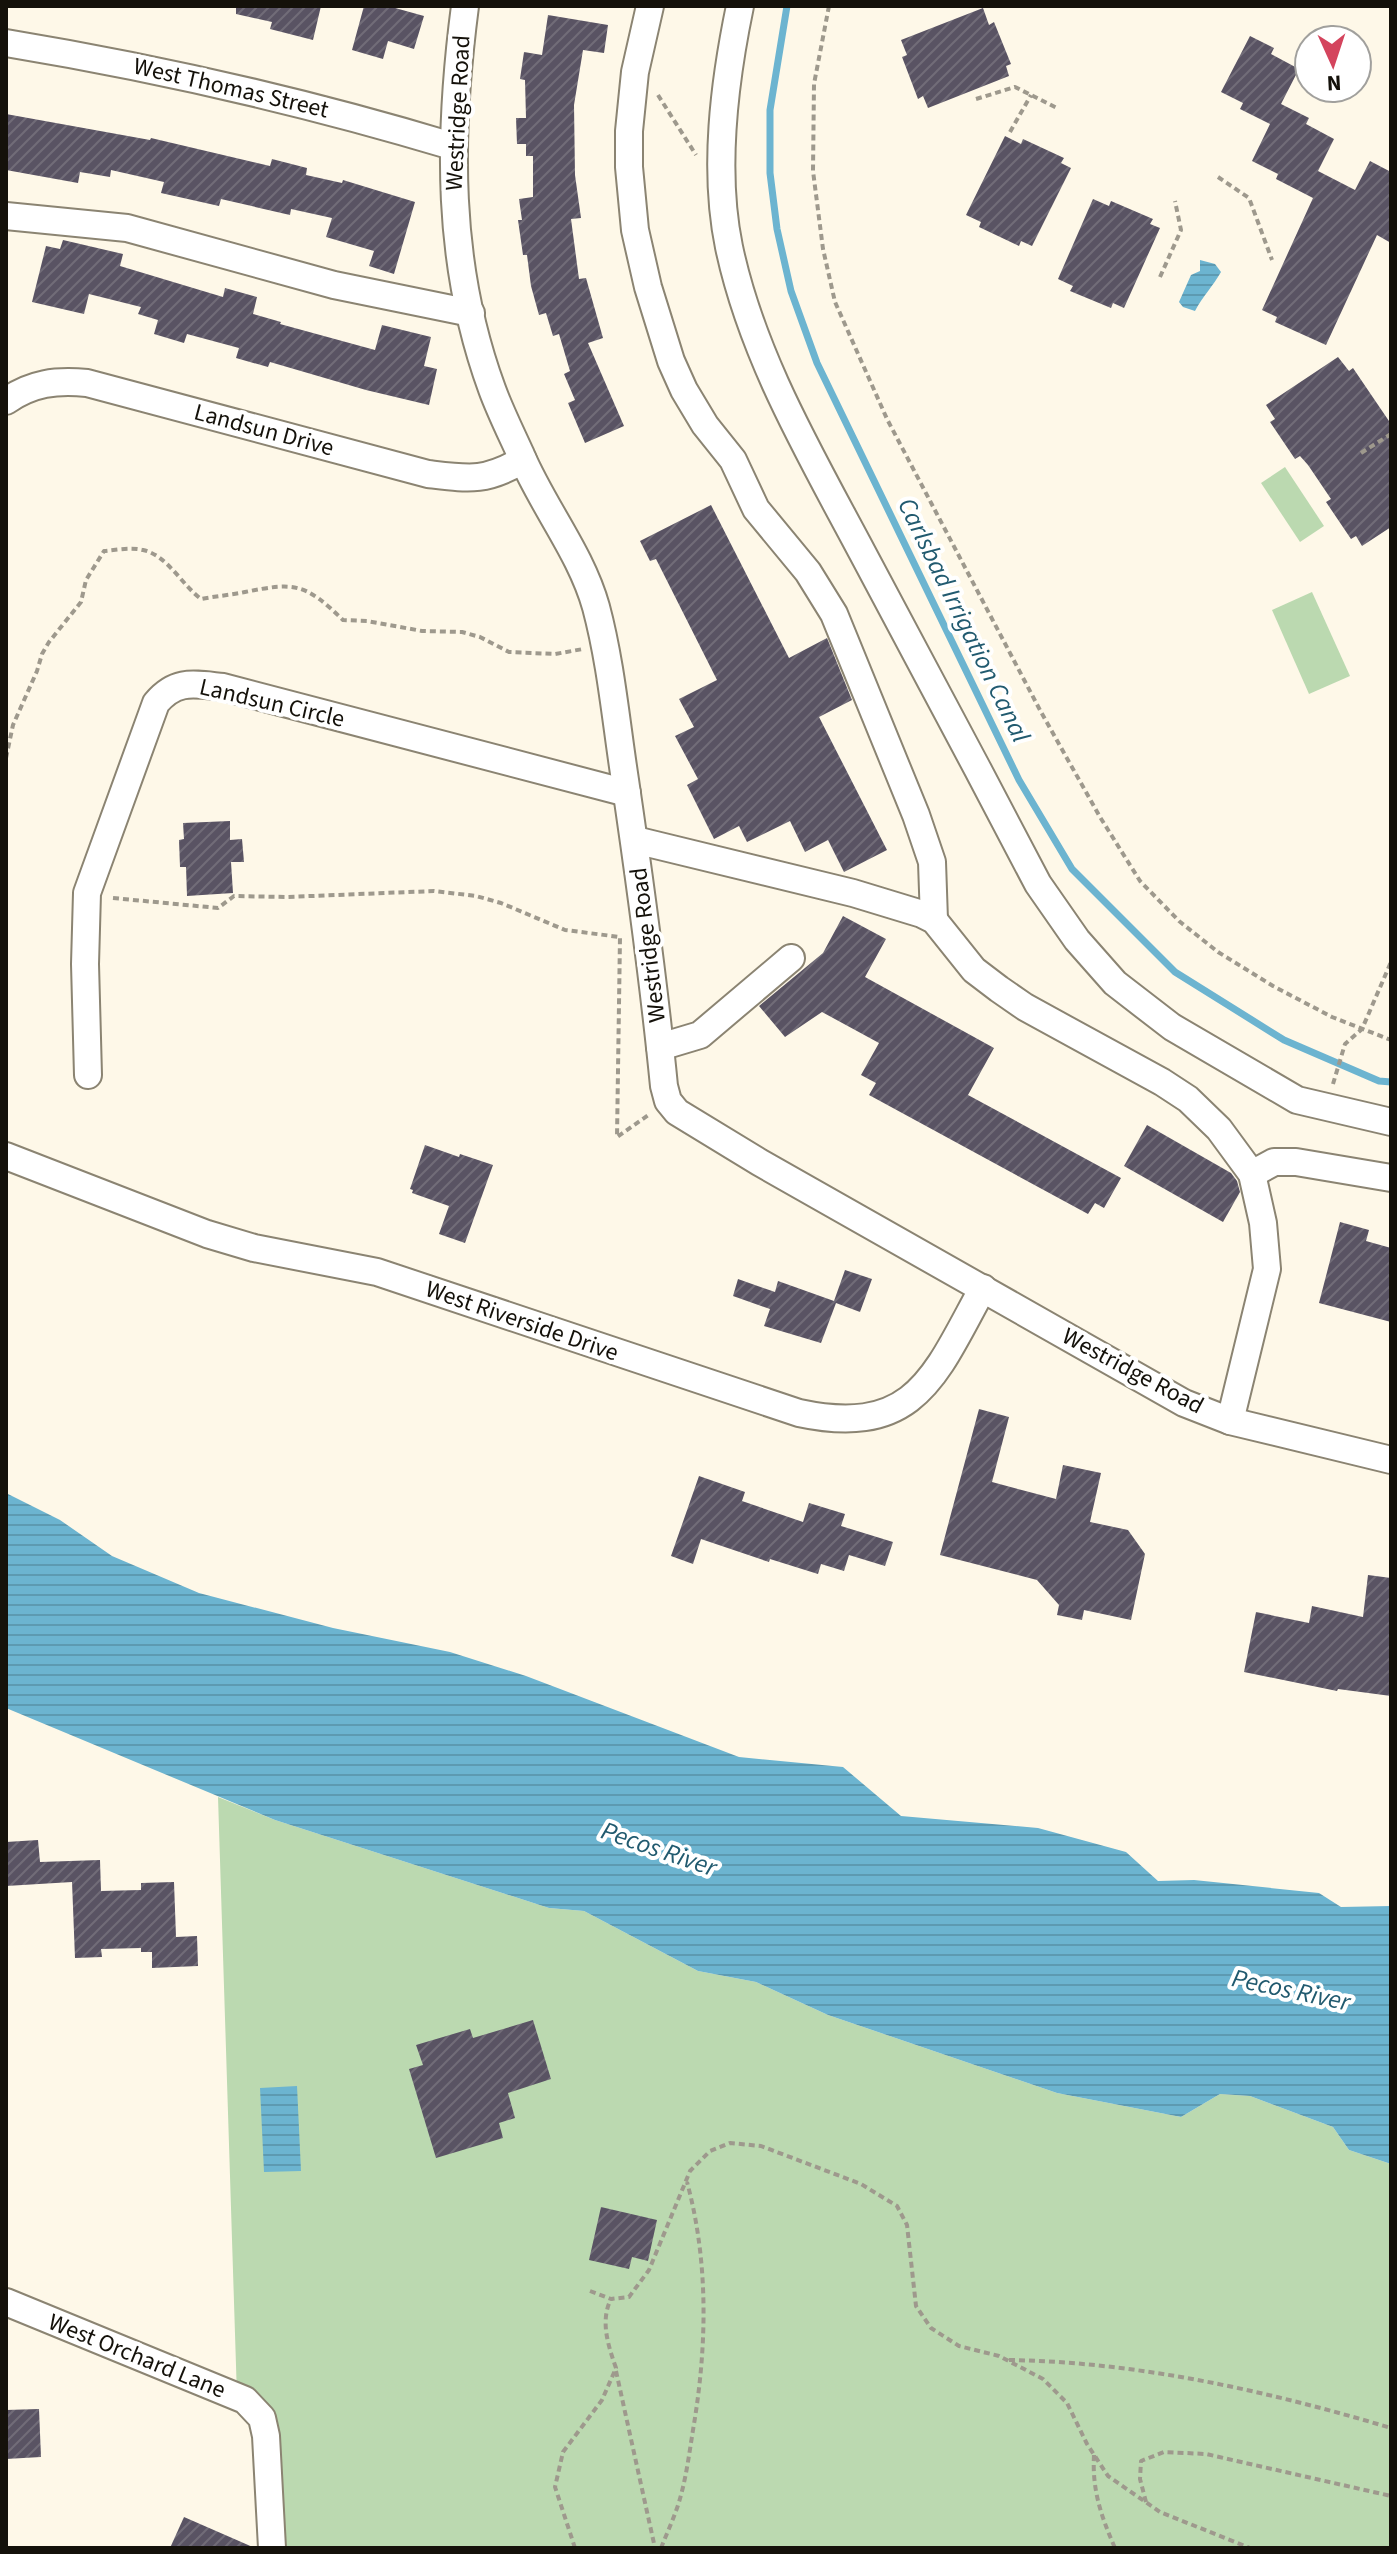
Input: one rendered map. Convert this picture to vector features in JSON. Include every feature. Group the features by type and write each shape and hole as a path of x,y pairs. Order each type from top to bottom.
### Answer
{"street":[{"name":"Westridge Road","path":"465,6 452,146 461,268 492,387 523,460 579,564 594,602 604,641 635,840 668,1101 685,1117 759,1162 1184,1403 1230,1421 1391,1460"},
{"path":"650,6 637,62 629,131 635,230 648,287 671,361 684,390 705,425 733,460 756,509 808,572 834,614 932,862 934,920"},
{"path":"740,6 725,107 722,160 729,245 762,354 805,445 1038,884 1077,940 1115,983 1184,1034 1297,1100 1391,1122"},
{"name":"West Thomas Street","path":"6,43 117,61 258,93 452,146"},
{"path":"6,216 127,228 334,285 471,313"},
{"name":"Landsun Drive","path":"6,401 20,391 46,382 76,382 300,438 428,474 459,478 491,476 523,460"},
{"name":"Landsun Circle","path":"88,1075 87,893 156,703 177,685 223,687 627,793"},
{"path":"635,840 853,893 922,914 934,920 974,970 999,989 1188,1099 1219,1129 1252,1174 1263,1223 1267,1269 1230,1421"},
{"path":"660,1047 700,1035 791,958"},
{"name":"West Riverside Drive","path":"6,1156 207,1234 254,1248 377,1272 784,1409 832,1420 860,1419 884,1413 911,1400 933,1377 983,1288"},
{"path":"1252,1174 1274,1162 1296,1162 1391,1178"},
{"name":"West Orchard Lane","path":"6,2302 245,2400 272,2428 272,2548"}],"path":[{"path":"829,6 814,84 813,171 823,249 835,302 895,433 1041,712 1140,881 1179,921 1218,952 1273,986 1332,1017 1391,1040"},
{"path":"637,62 700,161"},
{"path":"976,99 1015,87 1059,109"},
{"path":"1010,132 1031,95"},
{"path":"1218,177 1249,198 1272,260"},
{"path":"1160,277 1181,230 1175,201"},
{"path":"1361,453 1391,434"},
{"path":"6,758 13,725 42,654 81,602 86,580 104,551 145,550 159,558 187,589 201,599 261,587 292,586 326,604 343,620 422,631 462,632 480,637 509,652 555,654 585,649"},
{"path":"87,893 122,900 218,908 234,896 434,891 476,896 501,903 565,930 620,937 617,1137 668,1101"},
{"path":"1326,1107 1345,1044 1362,1029 1391,962"},
{"path":"590,2291 611,2299 629,2297 649,2270 690,2171 710,2151 730,2143 761,2146 861,2184 897,2206 907,2225 916,2306 931,2328 959,2346 1007,2359 1047,2360 1169,2375 1391,2428"},
{"path":"658,2548 679,2503 687,2468 703,2350 704,2292 696,2216 686,2180"},
{"path":"611,2299 604,2312 608,2343 658,2548"},
{"path":"1007,2359 1043,2379 1067,2403 1108,2476 1160,2512 1250,2548"},
{"path":"575,2548 555,2487 563,2452 602,2400 616,2368"},
{"path":"1146,2502 1140,2479 1141,2461 1164,2452 1206,2454 1391,2496"},
{"path":"1094,2455 1098,2508 1115,2548"}],"green space":[{"path":"1285,467 1324,526 1300,542 1261,483"},
{"path":"1312,592 1350,676 1309,694 1272,610"},
{"path":"218,1797 275,1820 549,1908 584,1911 698,1971 756,1982 828,2015 1057,2093 1181,2117 1220,2094 1250,2096 1333,2127 1349,2150 1391,2164 1391,2548 272,2548 266,2436 237,2397"}],"water":[{"path":"1200,260 1215,264 1221,272 1195,311 1179,302 1191,275 1200,271"},
{"name":"Pecos River","path":"6,1493 60,1520 112,1556 199,1593 333,1628 450,1652 526,1676 739,1757 843,1767 901,1816 1038,1828 1126,1852 1158,1881 1194,1880 1319,1893 1341,1907 1391,1906 1391,2164 1349,2150 1333,2127 1250,2096 1220,2094 1181,2117 1057,2093 828,2015 756,1982 698,1971 584,1911 549,1908 275,1820 6,1708"},
{"path":"297,2086 301,2171 264,2172 260,2088"}],"building":[{"path":"236,6 321,6 313,40 270,29 272,22 236,14"},
{"path":"364,6 388,6 424,16 414,49 388,41 383,59 352,50"},
{"path":"983,8 989,25 994,22 1011,64 1006,66 1009,76 928,108 923,96 918,99 902,57 907,55 901,40"},
{"path":"548,15 608,25 604,53 583,50 574,105 575,175 581,218 571,219 579,279 586,278 603,338 588,343 624,426 585,443 568,403 575,400 564,374 570,371 559,334 553,336 546,313 539,315 527,255 523,255 518,220 522,220 519,199 533,197 533,156 526,156 526,144 517,144 516,118 526,118 525,80 520,79 524,52 542,55"},
{"path":"1250,36 1274,48 1271,54 1293,66 1293,81 1281,104 1309,118 1306,124 1334,139 1318,171 1355,190 1370,161 1391,172 1391,243 1377,235 1326,345 1275,322 1277,317 1262,310 1313,198 1276,179 1278,174 1252,161 1270,124 1240,109 1243,103 1221,92"},
{"path":"6,114 151,138 270,166 272,159 307,168 306,175 342,183 343,180 415,202 394,274 369,266 374,251 326,237 332,218 291,209 290,215 221,199 219,206 161,193 164,182 111,170 110,177 80,172 78,183 6,170"},
{"path":"1005,136 1021,144 1023,139 1064,158 1061,163 1071,168 1032,246 1021,241 1019,246 979,227 981,222 966,215"},
{"path":"1093,199 1109,206 1111,201 1153,219 1150,224 1160,228 1124,308 1113,303 1111,308 1070,291 1073,286 1058,279"},
{"path":"63,240 123,254 120,266 223,297 225,288 257,297 253,314 375,350 382,325 431,337 424,366 437,369 429,405 270,362 268,367 236,358 239,348 187,334 184,343 154,334 158,320 138,314 141,307 89,294 84,314 32,302 46,246 60,249"},
{"path":"1338,357 1349,371 1353,368 1391,424 1391,527 1362,546 1356,536 1351,539 1326,502 1331,499 1308,465 1300,456 1295,459 1270,422 1275,419 1266,405"},
{"path":"711,505 789,658 827,638 852,700 819,717 887,850 844,872 828,840 805,852 790,821 747,842 739,826 714,839 687,785 698,779 675,736 694,727 679,699 717,680 656,559 650,561 640,541"},
{"path":"230,821 230,840 242,839 244,862 231,862 233,893 187,896 186,867 180,867 179,840 184,839 183,823"},
{"path":"843,916 886,939 865,977 994,1048 968,1095 1121,1178 1104,1208 1095,1203 1088,1214 869,1095 876,1083 861,1075 879,1043 822,1012 785,1037 759,1006 823,953"},
{"path":"1147,1125 1231,1173 1240,1192 1223,1222 1124,1166"},
{"path":"425,1145 493,1165 465,1243 439,1234 449,1206 412,1193 410,1189"},
{"path":"1340,1222 1369,1230 1366,1241 1391,1248 1391,1322 1319,1303"},
{"path":"845,1270 872,1279 860,1312 836,1303 821,1343 764,1326 770,1309 733,1296 738,1279 775,1292 778,1281 834,1301"},
{"path":"979,1409 1009,1417 992,1482 1056,1499 1063,1465 1101,1473 1090,1522 1128,1530 1145,1554 1131,1620 1084,1610 1082,1620 1057,1615 1059,1605 1037,1580 940,1555"},
{"path":"699,1476 745,1492 742,1501 803,1522 809,1503 845,1514 841,1526 893,1542 885,1566 849,1555 844,1571 821,1564 818,1574 770,1559 769,1562 701,1539 693,1564 671,1556"},
{"path":"1368,1575 1391,1578 1391,1696 1337,1691 1244,1672 1256,1612 1309,1623 1312,1606 1363,1617"},
{"path":"38,1840 40,1862 100,1860 101,1891 141,1890 141,1883 174,1882 176,1937 197,1936 198,1966 152,1968 152,1952 141,1952 141,1948 101,1949 102,1957 75,1958 72,1882 6,1886 6,1842"},
{"path":"533,2020 551,2079 508,2093 515,2118 499,2123 503,2138 436,2158 409,2069 423,2065 416,2045 470,2029 473,2038"},
{"path":"601,2207 657,2220 648,2261 632,2257 629,2269 589,2260"},
{"path":"39,2409 41,2457 6,2459 6,2410"},
{"path":"184,2517 255,2548 170,2548"}],"waterway":[{"name":"Carlsbad Irrigation Canal","path":"787,6 770,110 770,173 777,229 791,291 817,363 1019,780 1072,869 1175,972 1284,1040 1379,1081 1391,1082"}]}
